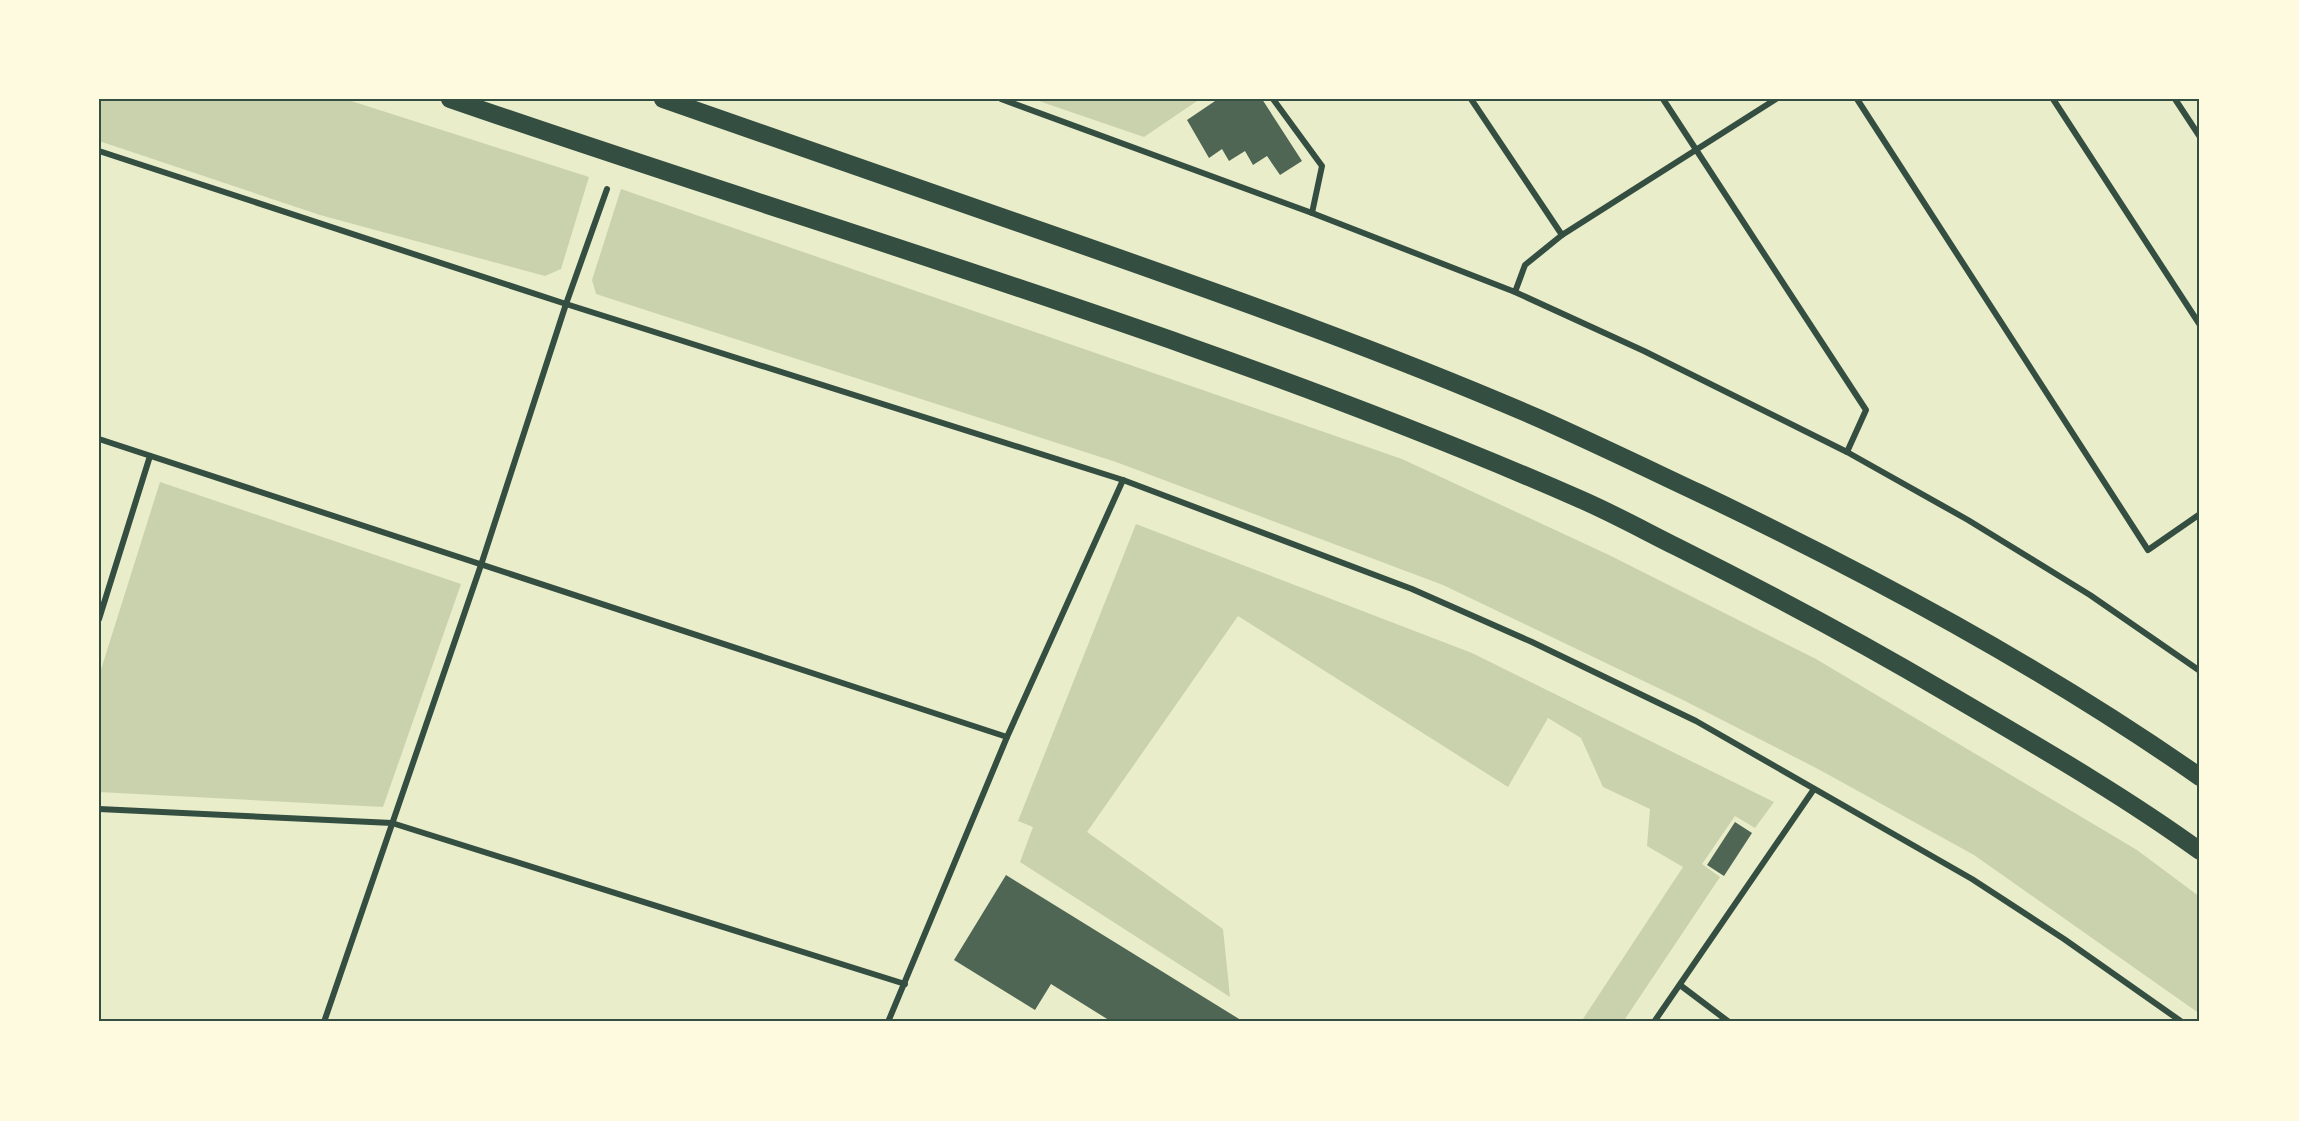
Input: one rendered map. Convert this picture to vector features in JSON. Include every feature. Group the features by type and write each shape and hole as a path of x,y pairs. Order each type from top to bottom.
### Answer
{"highway":[{"path":"450,99 1045,297 1230,362 1398,425 1585,501 1755,586 1893,662 2077,771 2200,851"},
{"path":"663,99 1180,279 1357,345 1537,418 1754,519 1884,584 2041,675 2162,750 2200,777"}],"street":[{"path":"1001,99 1312,213 1515,292 1644,351 1847,452 1968,520 2090,595 2200,671"},
{"path":"1273,99 1322,166 1312,213"},
{"path":"1471,99 1562,235"},
{"path":"1664,99 1866,410 1847,452"},
{"path":"1515,292 1525,265 1562,235 1776,99"},
{"path":"1857,99 2148,550 2200,514"},
{"path":"2053,99 2200,325"},
{"path":"2175,99 2200,138"},
{"path":"99,151 566,304 1123,480 1412,589 1532,642 1696,721 1972,879 2064,939 2182,1022"},
{"path":"324,1022 481,565 566,304 607,189"},
{"path":"99,439 1007,737"},
{"path":"99,619 150,456"},
{"path":"888,1022 1007,737 1123,480"},
{"path":"1654,1022 1814,789"},
{"path":"99,808 392,823 905,984"},
{"path":"1680,985 1729,1022"}],"green space":[{"path":"99,99 345,99 589,177 561,269 545,276 320,215 99,141"},
{"path":"1033,99 1200,99 1144,137"},
{"path":"621,189 1402,459 1609,555 1816,659 2137,850 2200,897 2200,1014 1974,855 1818,769 1681,699 1443,585 1116,462 596,294 592,280"},
{"path":"160,482 461,584 383,807 99,792 99,676"},
{"path":"1136,524 1472,653 1774,802 1755,828 1735,816 1702,864 1720,877 1623,1022 1581,1022 1683,867 1647,846 1650,809 1603,787 1581,738 1548,718 1508,787 1238,616 1087,832 1223,929 1230,997 1020,862 1033,827 1018,821"}],"building":[{"path":"1218,99 1262,99 1302,161 1280,175 1267,156 1253,165 1245,151 1229,161 1222,149 1209,158 1187,120"},
{"path":"1735,822 1752,833 1724,876 1707,865"},
{"path":"1006,875 1244,1022 1112,1022 1051,984 1035,1010 954,960"}]}
